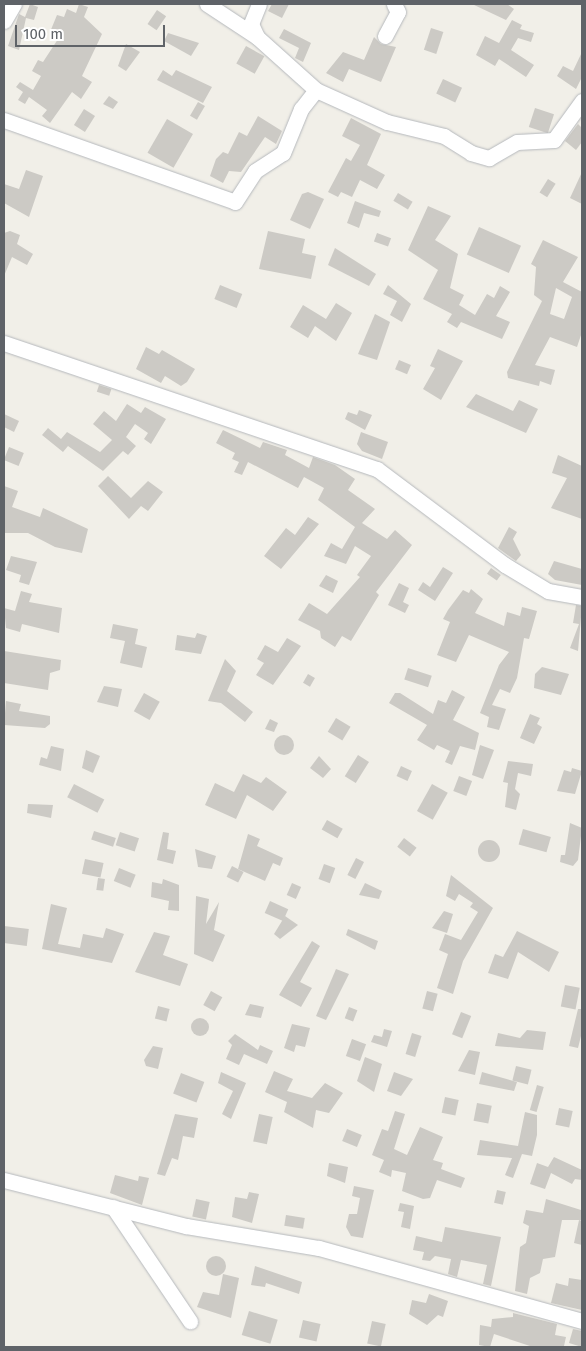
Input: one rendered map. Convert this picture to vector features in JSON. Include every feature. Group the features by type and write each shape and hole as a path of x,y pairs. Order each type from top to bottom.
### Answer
{"street":[{"path":"4,21 14,4"},
{"path":"207,4 257,37 316,90 386,122 444,136 489,158 517,142 554,140 582,101"},
{"path":"257,37 251,24 260,4"},
{"path":"385,36 398,12 398,4"},
{"path":"4,120 235,202 256,172 282,152 301,109 316,90"},
{"path":"4,344 377,468 505,565 548,591 582,598"},
{"path":"4,1180 186,1226 319,1248 582,1321"},
{"path":"113,1207 190,1321"}],"building":[{"path":"30,4 38,7 34,20 26,18 19,50 8,46 19,14 25,17"},
{"path":"79,4 88,7 84,17 102,34 82,76 92,82 81,99 72,92 50,123 42,116 47,110 29,97 25,104 18,100 23,92 16,87 20,82 33,90 41,76 32,71 38,60 43,62 60,36 50,32 57,15 64,17 67,9 76,13"},
{"path":"272,4 289,4 282,18 268,11"},
{"path":"472,4 507,4 514,9 506,20"},
{"path":"157,10 166,16 157,30 147,24"},
{"path":"512,20 522,25 520,29 534,33 531,42 518,38 511,50 534,65 526,77 499,59 495,66 476,55 485,36 499,43"},
{"path":"431,28 443,32 436,54 424,50"},
{"path":"284,29 311,43 303,62 295,58 299,48 279,38"},
{"path":"168,33 199,43 191,56 164,41"},
{"path":"374,37 381,44 396,47 381,82 349,69 343,82 326,73 343,52 364,60"},
{"path":"126,44 140,52 126,71 118,66"},
{"path":"246,46 264,56 255,74 236,63"},
{"path":"582,52 582,77 576,89 557,76 563,66 573,71"},
{"path":"163,70 172,76 176,70 212,87 203,103 157,80"},
{"path":"443,79 462,88 455,102 436,94"},
{"path":"109,96 118,102 113,109 103,104"},
{"path":"198,102 205,106 197,120 190,116"},
{"path":"535,108 554,114 548,133 529,127"},
{"path":"84,109 95,116 85,132 74,125"},
{"path":"258,116 282,131 276,144 265,137 241,172 229,171 223,183 210,176 216,159 223,152 228,154 239,132 247,136"},
{"path":"351,118 381,134 367,165 385,175 377,189 360,180 352,197 341,192 338,197 328,192 346,158 351,161 360,145 342,136"},
{"path":"167,119 193,134 173,168 148,153"},
{"path":"578,124 582,128 582,142 576,150 565,141"},
{"path":"26,170 43,176 29,217 4,203 4,184 19,189"},
{"path":"582,172 582,204 570,198"},
{"path":"548,179 556,184 547,197 540,193"},
{"path":"308,192 324,199 310,229 290,220 302,194"},
{"path":"398,193 413,202 408,209 393,201"},
{"path":"355,201 381,211 379,217 364,213 359,228 347,223"},
{"path":"428,206 451,216 435,240 458,254 450,288 464,295 459,305 475,315 487,294 494,298 500,286 510,292 496,316 510,322 502,339 461,322 457,328 447,322 452,314 423,299 438,270 408,250"},
{"path":"479,227 521,246 509,273 467,254"},
{"path":"10,231 20,235 17,244 33,254 27,265 12,257 4,276 4,233"},
{"path":"268,231 305,239 302,253 316,256 311,279 259,269"},
{"path":"377,233 391,238 388,247 374,241"},
{"path":"543,240 578,257 563,282 582,292 582,332 577,347 550,337 535,365 555,370 551,385 540,381 539,386 508,378 507,372 542,301 534,295 536,267 531,264","holes":["556,288 572,297 564,319 550,314"]},
{"path":"335,248 376,274 369,286 328,265"},
{"path":"220,285 242,294 237,308 214,299"},
{"path":"388,285 411,304 402,322 390,315 397,301 383,294"},
{"path":"336,303 352,313 336,341 315,326 308,338 290,327 303,305 326,319"},
{"path":"375,314 390,322 377,360 358,354"},
{"path":"146,347 159,354 162,350 195,369 187,382 181,386 165,376 161,383 136,369"},
{"path":"438,349 463,361 441,400 423,389 435,368 430,366"},
{"path":"399,360 411,365 407,374 395,369"},
{"path":"99,385 111,389 109,396 97,392"},
{"path":"476,394 513,411 519,400 538,409 526,433 466,407"},
{"path":"127,404 141,413 145,407 166,419 151,444 144,439 148,433 135,424 126,437 136,446 128,455 123,451 103,471 68,446 63,452 42,435 48,428 61,439 67,432 100,452 112,440 93,424 104,411 116,421"},
{"path":"359,410 372,415 365,430 345,419 348,412 357,415"},
{"path":"4,414 19,421 14,432 4,427"},
{"path":"223,430 260,448 263,442 287,450 285,455 309,468 313,457 335,465 355,479 348,490 375,509 362,523 387,539 395,530 412,545 376,592 379,595 351,641 342,636 335,647 321,638 320,631 298,620 309,603 327,614 360,577 357,575 371,556 355,546 346,564 324,556 331,543 342,549 355,527 318,500 324,488 304,477 298,488 248,462 242,475 234,472 239,462 232,459 235,453 216,443"},
{"path":"361,432 388,442 382,459 362,451 357,444"},
{"path":"9,447 24,453 19,466 4,460"},
{"path":"558,455 582,466 582,519 551,508 567,478 552,473"},
{"path":"108,476 131,498 148,481 163,492 148,511 141,506 129,519 98,486"},
{"path":"4,486 18,491 12,507 40,517 43,508 88,529 82,553 55,547 28,533 4,533"},
{"path":"308,517 319,524 281,569 264,556 286,528 295,535"},
{"path":"509,527 517,532 513,539 521,555 516,561 498,548"},
{"path":"11,556 37,562 29,585 19,582 21,575 6,570"},
{"path":"554,561 582,569 582,585 555,580 548,574"},
{"path":"443,567 453,573 435,601 418,590 423,582 430,587"},
{"path":"491,568 501,575 497,581 487,574"},
{"path":"326,575 338,581 333,593 319,586"},
{"path":"399,583 409,588 403,602 409,605 405,613 388,605"},
{"path":"471,589 483,599 475,613 504,626 507,612 520,616 522,607 537,611 529,639 524,638 517,678 510,693 500,689 492,705 506,709 499,730 487,727 489,717 480,713 499,665 509,652 469,635 456,662 437,655 450,622 443,619 463,590 469,593"},
{"path":"21,591 32,594 29,602 62,608 59,633 22,624 20,632 6,628 4,608 15,611"},
{"path":"576,605 582,606 578,651 570,648 579,624 573,623"},
{"path":"113,624 138,629 135,644 147,647 142,668 120,663 125,641 110,638"},
{"path":"197,633 207,636 201,654 175,650 177,635 195,638"},
{"path":"287,638 301,646 273,685 256,675 264,663 257,659 265,645 278,652"},
{"path":"4,651 61,660 60,670 50,673 48,690 4,683"},
{"path":"225,659 236,671 227,691 253,712 245,722 221,703 208,701"},
{"path":"542,667 569,674 561,695 534,688 535,674"},
{"path":"408,668 432,676 428,687 404,679"},
{"path":"308,674 315,678 310,687 303,683"},
{"path":"104,686 122,689 118,707 97,702"},
{"path":"452,690 465,697 453,720 479,733 475,750 460,746 452,765 445,762 450,751 437,745 434,750 417,740 427,725 389,703 395,693 400,693 433,714 438,700 446,703"},
{"path":"144,693 160,702 150,720 134,711"},
{"path":"6,701 21,704 19,711 50,716 50,724 45,728 4,725"},
{"path":"530,714 540,718 537,724 542,727 534,744 520,738"},
{"path":"336,718 351,727 342,740 328,732"},
{"path":"270,719 278,723 274,732 265,729"},
{"path":"284,735 291,738 294,745 291,752 284,755 277,752 274,745 277,738"},
{"path":"480,745 494,750 483,779 472,775"},
{"path":"51,746 64,749 61,771 39,765 41,757 47,759"},
{"path":"86,750 100,756 93,773 82,768"},
{"path":"358,755 369,762 356,783 345,776"},
{"path":"319,756 331,769 323,778 310,768"},
{"path":"508,761 533,764 531,776 518,773 515,789 520,794 516,810 505,807 508,783 503,782"},
{"path":"401,766 412,771 407,781 397,776"},
{"path":"572,768 582,771 575,794 557,791 564,770 571,772"},
{"path":"243,774 261,783 266,777 287,792 273,811 247,795 236,819 205,805 215,783 234,792"},
{"path":"459,776 472,781 466,796 453,791"},
{"path":"74,784 104,799 97,813 67,797"},
{"path":"432,784 448,793 433,820 417,811"},
{"path":"28,804 53,805 51,818 27,813"},
{"path":"327,820 343,829 337,838 322,830"},
{"path":"570,823 582,828 578,860 573,866 560,862 561,855 565,855"},
{"path":"523,829 551,837 546,852 519,844"},
{"path":"94,831 116,838 113,847 91,840"},
{"path":"120,832 139,838 135,851 116,845"},
{"path":"163,832 169,833 167,849 176,851 173,864 157,860"},
{"path":"248,834 260,839 257,846 283,858 280,866 273,863 265,881 238,869"},
{"path":"404,838 417,848 410,857 397,847"},
{"path":"489,840 499,847 500,851 493,861 489,862 479,855 478,851 485,841"},
{"path":"195,849 216,856 212,869 198,867"},
{"path":"356,858 364,862 355,879 347,875"},
{"path":"85,859 104,863 100,878 82,874"},
{"path":"324,864 335,868 330,883 319,879"},
{"path":"232,866 244,872 238,883 227,877"},
{"path":"119,868 136,875 130,888 114,881"},
{"path":"451,875 493,908 463,961 453,994 437,988 448,954 439,950 445,934 461,940 478,912 470,907 473,903 459,894 455,901 446,896"},
{"path":"98,878 105,879 103,891 96,890"},
{"path":"163,879 179,885 179,911 168,910 169,901 151,897 152,882 162,884"},
{"path":"292,883 301,887 296,899 287,895"},
{"path":"365,883 382,891 379,899 359,895"},
{"path":"196,896 209,899 206,924 219,902 214,930 225,935 213,962 194,954"},
{"path":"270,901 288,909 283,921 265,913"},
{"path":"51,904 67,908 58,944 80,948 83,934 103,938 106,928 124,934 112,963 42,949"},
{"path":"444,911 453,914 447,933 432,928"},
{"path":"285,916 298,925 280,939 274,934"},
{"path":"4,926 29,929 27,946 4,943"},
{"path":"348,929 378,941 375,950 346,935"},
{"path":"517,931 559,952 549,972 518,952 508,979 488,973 495,954 503,957"},
{"path":"154,932 170,936 163,955 188,964 180,986 135,972"},
{"path":"312,941 320,946 300,982 312,988 301,1007 279,995"},
{"path":"336,969 349,974 326,1020 316,1016"},
{"path":"565,985 580,988 576,1009 561,1007"},
{"path":"211,991 222,997 215,1011 203,1005"},
{"path":"427,991 438,994 433,1011 422,1008"},
{"path":"250,1004 264,1007 261,1018 245,1015"},
{"path":"158,1006 170,1009 166,1022 155,1019"},
{"path":"349,1007 357,1010 353,1021 345,1018"},
{"path":"578,1009 582,1009 582,1032 578,1048 569,1046"},
{"path":"461,1012 471,1016 462,1038 452,1034"},
{"path":"200,1018 206,1021 209,1027 206,1033 200,1036 194,1033 191,1027 194,1021"},
{"path":"292,1024 310,1028 305,1047 296,1045 294,1052 284,1048"},
{"path":"384,1029 392,1031 387,1047 371,1042 374,1035 382,1037"},
{"path":"527,1030 546,1032 543,1050 495,1046 498,1033 520,1038"},
{"path":"412,1033 422,1036 415,1057 406,1054"},
{"path":"235,1034 258,1050 260,1045 273,1051 267,1064 244,1054 239,1065 226,1059 232,1045 228,1041"},
{"path":"352,1039 366,1044 360,1061 346,1056"},
{"path":"153,1046 163,1048 158,1069 146,1066 144,1060"},
{"path":"469,1050 480,1052 475,1075 458,1071"},
{"path":"365,1057 382,1064 374,1092 357,1081"},
{"path":"516,1066 532,1070 528,1084 512,1081"},
{"path":"274,1071 293,1079 287,1091 312,1098 325,1083 343,1093 329,1113 316,1110 313,1128 284,1112 287,1102 265,1092"},
{"path":"221,1072 246,1083 231,1119 222,1114 233,1091 218,1083"},
{"path":"394,1072 413,1079 401,1096 387,1091"},
{"path":"482,1072 517,1082 514,1091 479,1084"},
{"path":"181,1073 204,1082 196,1102 173,1094"},
{"path":"537,1085 544,1087 537,1112 530,1110"},
{"path":"445,1097 459,1100 455,1116 442,1113"},
{"path":"477,1103 492,1106 488,1124 474,1121"},
{"path":"559,1108 573,1111 569,1128 555,1125"},
{"path":"395,1111 405,1114 394,1149 407,1155 420,1127 443,1137 433,1160 443,1163 441,1169 465,1178 461,1188 437,1180 430,1198 423,1199 402,1191 406,1173 392,1170 391,1177 379,1172 384,1160 372,1155 382,1129 388,1131"},
{"path":"525,1112 537,1115 537,1135 532,1156 522,1154 513,1178 505,1175 512,1158 477,1155 480,1140 518,1146"},
{"path":"175,1114 198,1118 194,1138 183,1136 178,1160 172,1158 165,1176 157,1174"},
{"path":"259,1114 273,1117 267,1144 253,1141"},
{"path":"347,1129 362,1135 357,1147 342,1141"},
{"path":"554,1157 582,1170 582,1180 575,1179 572,1184 551,1173 545,1189 530,1184 537,1163 548,1167"},
{"path":"329,1163 348,1167 345,1183 327,1176"},
{"path":"115,1175 138,1181 139,1176 149,1178 142,1205 110,1193"},
{"path":"354,1186 374,1190 363,1238 351,1236 346,1227 349,1214 357,1214 360,1198 352,1196"},
{"path":"497,1190 506,1192 503,1205 494,1203"},
{"path":"249,1192 259,1194 252,1223 232,1217 235,1197 247,1199"},
{"path":"196,1199 210,1202 206,1220 192,1217"},
{"path":"546,1199 581,1210 581,1220 562,1220 555,1257 543,1259 540,1273 530,1278 527,1294 515,1291 520,1247 526,1243 529,1226 523,1223 526,1210 543,1213"},
{"path":"400,1203 414,1206 410,1229 401,1227 404,1212 398,1211"},
{"path":"286,1215 305,1218 303,1229 284,1226"},
{"path":"579,1220 582,1221 582,1245 574,1243"},
{"path":"445,1227 501,1237 491,1286 483,1284 487,1265 461,1260 457,1277 448,1274 451,1259 435,1256 430,1261 422,1260 424,1252 413,1250 416,1236 442,1242"},
{"path":"216,1256 223,1259 226,1266 223,1273 216,1276 209,1273 206,1266 209,1259"},
{"path":"255,1266 302,1282 299,1294 266,1283 265,1287 251,1285"},
{"path":"223,1274 239,1278 231,1318 197,1307 203,1292 219,1295"},
{"path":"569,1278 582,1280 582,1310 551,1303 556,1283 568,1286"},
{"path":"429,1294 448,1301 443,1317 438,1315 427,1325 409,1314 412,1300 426,1303"},
{"path":"249,1311 278,1320 270,1344 242,1335"},
{"path":"513,1313 557,1324 555,1335 566,1337 564,1346 533,1347 494,1334 490,1347 479,1345 480,1325 491,1327 492,1319 513,1317"},
{"path":"303,1320 321,1324 316,1342 299,1338"},
{"path":"372,1321 386,1324 381,1346 367,1343"},
{"path":"573,1329 582,1331 582,1347 569,1343"}]}
